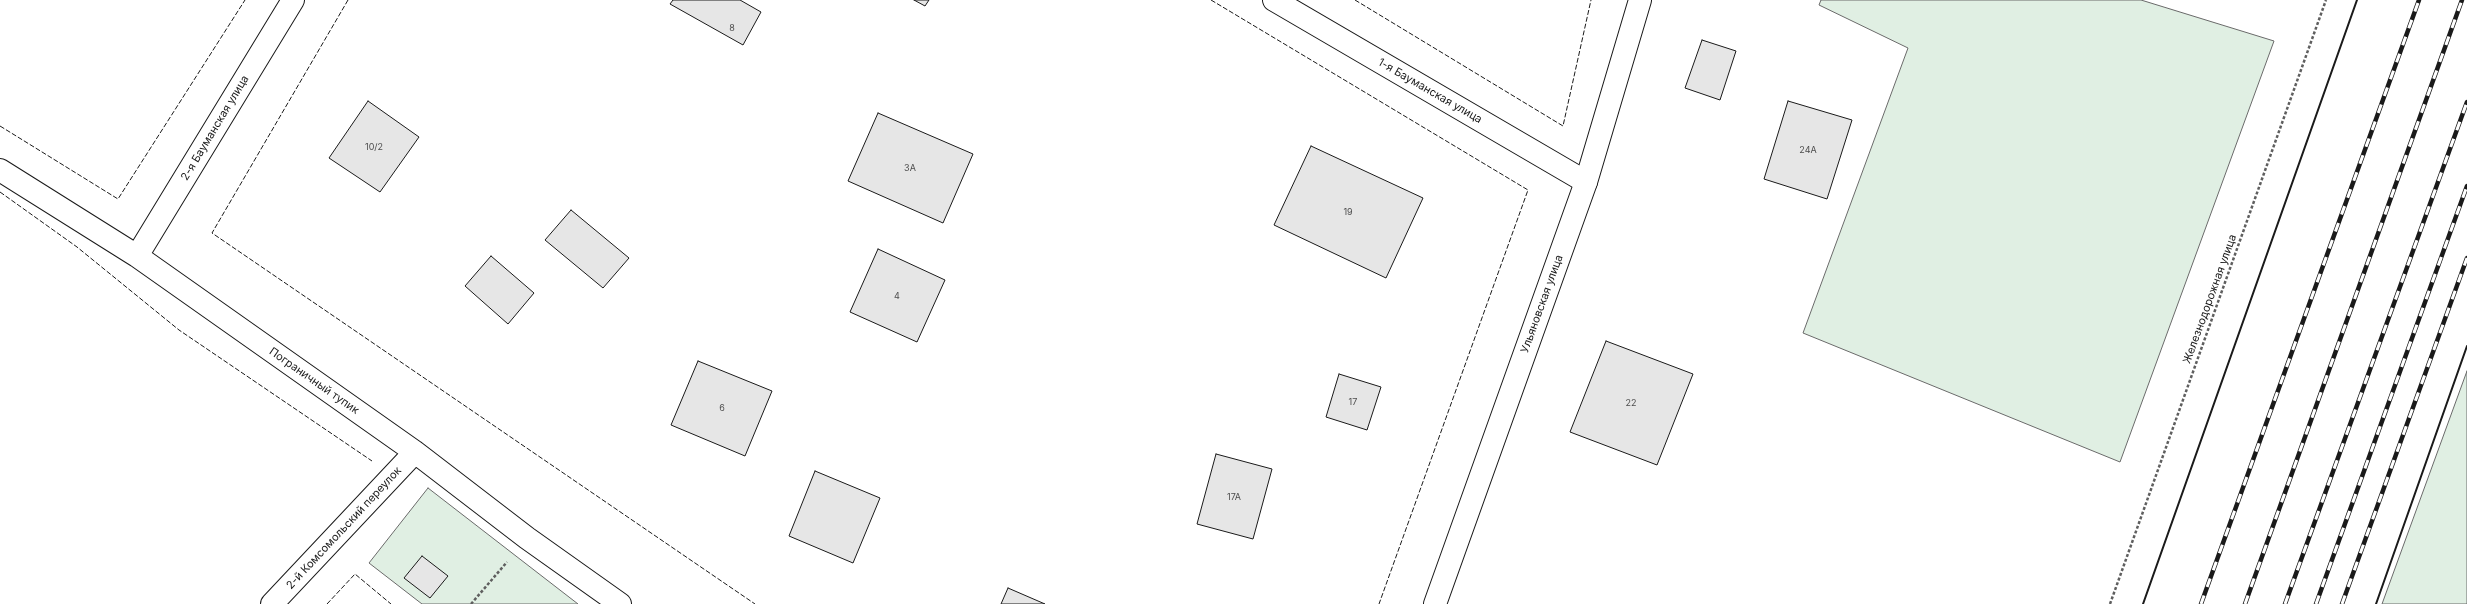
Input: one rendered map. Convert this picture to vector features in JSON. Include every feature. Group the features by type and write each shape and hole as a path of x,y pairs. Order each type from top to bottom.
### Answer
{"street":[{"name":"2-я Бауманская улица","path":"137,256 293,0"},
{"name":"1-я Бауманская улица","path":"1274,0 1586,182"},
{"name":"Ульяновская улица","path":"1435,604 1586,182 1640,0"},
{"name":"Пограничный тупик","path":"0,170 137,256 415,452 527,538 620,604"},
{"name":"2-й Комсомольский переулок","path":"272,604 415,452"}],"path":[{"name":"Железнодорожная улица","path":"2110,604 2326,0"},
{"path":"471,604 527,538"}],"green space":[{"path":"1821,0 2141,0 2274,41 2120,462 1803,333 1908,48 1819,5"},
{"path":"2467,371 2467,604 2382,604"},
{"path":"428,488 578,604 422,604 369,563"}],"building":[{"path":"673,0 740,0 761,12 743,45 670,4"},
{"path":"914,0 929,0 925,6"},
{"path":"1702,40 1736,51 1720,100 1685,88"},
{"path":"368,101 419,137 380,192 329,158"},
{"path":"1788,101 1852,120 1827,199 1764,179"},
{"path":"878,113 973,154 943,223 848,181"},
{"path":"1311,146 1423,198 1386,278 1274,225"},
{"path":"571,210 629,258 603,288 545,240"},
{"path":"878,249 945,280 917,342 850,312"},
{"path":"491,256 534,293 508,324 465,286"},
{"path":"1606,341 1693,374 1657,465 1570,432"},
{"path":"698,361 772,391 745,456 671,425"},
{"path":"1339,374 1381,387 1367,430 1326,417"},
{"path":"1216,454 1272,469 1253,539 1197,524"},
{"path":"815,471 880,498 853,563 789,536"},
{"path":"422,556 448,576 430,598 404,578"},
{"path":"1008,588 1045,604 1001,604"}],"railway":[{"path":"2201,604 2419,0"},
{"path":"2245,604 2462,0"},
{"path":"2285,604 2467,102"},
{"path":"2316,604 2467,186"},
{"path":"2342,604 2467,258"}],"fence":[{"path":"0,126 118,199 245,0"},
{"path":"348,0 212,233 755,604"},
{"path":"1211,0 1528,190 1379,604"},
{"path":"1355,0 1563,126 1591,0"},
{"path":"0,192 77,247 179,330 372,461"},
{"path":"327,604 355,574 391,604"}],"wall":[{"path":"2143,604 2357,0"},
{"path":"2376,604 2467,346"}]}
